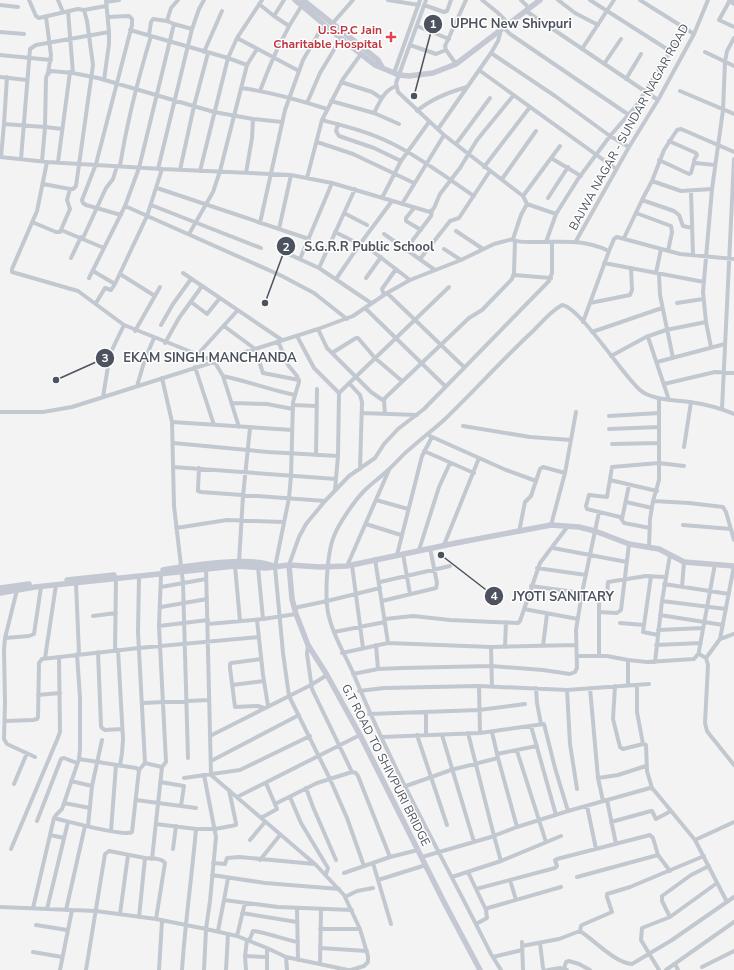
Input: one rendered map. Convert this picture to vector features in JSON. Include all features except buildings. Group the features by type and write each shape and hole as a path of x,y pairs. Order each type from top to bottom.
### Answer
{"street":[{"path":"30,0 37,17 41,18 78,9 84,10 119,0"},
{"path":"58,0 63,12"},
{"path":"96,303 105,288 112,290 151,205 157,188 175,100 189,48 192,29 204,0"},
{"path":"274,16 284,0"},
{"path":"295,0 302,3 332,24 378,60 382,67"},
{"path":"332,24 353,0"},
{"path":"388,0 418,5"},
{"path":"420,0 397,74 396,86 398,92 444,135 523,196 527,204 556,214"},
{"path":"397,74 410,45 426,0"},
{"path":"424,5 444,12 447,11 451,0"},
{"path":"456,64 446,50 445,46 466,0"},
{"path":"482,0 509,24"},
{"path":"521,0 527,10 658,100"},
{"path":"302,3 324,24 375,65 397,74 421,76 456,64 540,0"},
{"path":"558,0 598,25"},
{"path":"590,0 670,51"},
{"path":"582,49 614,0"},
{"name":"BAJWA NAGAR - SUNDAR NAGAR ROAD","path":"576,241 616,169 658,100 694,34 708,0"},
{"path":"734,2 730,0 719,20 734,27"},
{"path":"167,21 171,8 176,1"},
{"path":"643,1 694,34"},
{"path":"200,171 228,58 237,38 261,2 274,16 289,26"},
{"path":"104,80 109,32 106,3"},
{"path":"260,91 272,58 302,3"},
{"path":"0,6 18,7"},
{"path":"43,184 70,189 75,188 76,184 93,65 90,35 84,10"},
{"path":"58,162 71,73 68,11"},
{"path":"180,170 206,53 222,11"},
{"path":"108,17 130,16 132,19 96,164 82,200 84,204 121,216"},
{"path":"46,17 51,60 46,83 43,184 39,203 12,272 72,288 96,303 124,326 214,361 223,376 239,427"},
{"path":"71,258 98,208 106,188 115,175 135,89 150,36 152,20 167,21 192,29"},
{"path":"89,278 121,216 139,168 174,24"},
{"path":"260,223 270,174 289,97 310,47 324,24"},
{"path":"417,26 449,39"},
{"path":"546,242 556,214 596,155 621,121 629,115 645,92 685,28"},
{"path":"438,129 491,53 498,41 502,29"},
{"path":"502,29 629,115"},
{"path":"130,30 248,65"},
{"path":"0,32 24,34"},
{"path":"21,159 29,51 32,47 109,32"},
{"path":"237,38 272,58 299,71"},
{"path":"307,102 320,73 341,38"},
{"path":"711,347 703,299 704,282 712,189 723,110 725,62 727,51 734,38"},
{"path":"604,64 621,39"},
{"path":"410,45 436,54 446,50"},
{"path":"189,234 206,205 220,171 241,88 248,65 257,49"},
{"path":"705,52 734,66"},
{"path":"491,53 555,96 610,136 629,147"},
{"path":"307,178 317,142 318,130 322,120 341,82 361,54"},
{"path":"626,79 641,54"},
{"path":"0,55 51,60"},
{"path":"479,70 616,169"},
{"path":"48,73 52,71 91,76 214,112 253,119 282,122"},
{"path":"0,77 26,80"},
{"path":"7,77 1,157 44,162 96,164 139,168 291,175 332,183 427,212 432,211"},
{"path":"341,82 372,92 381,98"},
{"path":"374,113 381,98 387,90 396,86"},
{"path":"417,111 430,102 456,90 467,87"},
{"path":"241,88 289,97 328,109"},
{"path":"680,91 734,114"},
{"path":"406,250 431,216 440,194 460,168 468,154 513,96"},
{"path":"456,144 490,98"},
{"path":"332,101 374,113 399,124"},
{"path":"484,167 530,107"},
{"path":"246,172 252,138 253,119"},
{"path":"322,120 376,135 407,151 474,196"},
{"path":"382,198 407,151 429,122"},
{"path":"4,124 62,129"},
{"path":"338,124 336,131 339,136 374,148 401,161"},
{"path":"624,238 675,131 679,129 734,152"},
{"path":"502,180 536,131"},
{"path":"402,204 444,135"},
{"path":"317,142 353,154 414,183"},
{"path":"660,160 689,174 690,173 697,155 696,153 669,142"},
{"path":"523,196 560,146"},
{"path":"551,158 581,176"},
{"path":"722,409 725,344 732,259 734,159"},
{"path":"694,162 715,165"},
{"path":"548,198 568,167"},
{"path":"420,259 450,221 459,218 490,171"},
{"path":"279,229 291,175"},
{"path":"652,181 676,190 712,189"},
{"path":"300,259 332,183"},
{"path":"157,188 309,239"},
{"path":"61,230 70,209 67,200 70,189"},
{"path":"319,268 355,189"},
{"path":"691,190 693,255"},
{"path":"642,200 674,211 679,215 683,226 692,228"},
{"path":"336,279 392,201"},
{"path":"385,414 385,398 469,318 482,310 512,279 514,275 514,237 521,215 527,204"},
{"path":"151,205 261,248"},
{"path":"125,206 299,284 314,293 347,319"},
{"path":"414,208 406,218 406,221 421,230"},
{"path":"344,213 367,225"},
{"path":"636,213 671,226 672,232 668,251"},
{"path":"32,222 56,232 60,232 61,230 104,248"},
{"path":"456,231 483,249"},
{"path":"335,232 360,244 381,257 410,280"},
{"path":"384,234 435,270"},
{"path":"583,322 609,251 616,238 624,238 668,251 732,259"},
{"path":"0,412 43,412 58,409 103,397 214,361 318,330 347,319 366,308 385,294 410,280 461,260 494,244 514,240 546,242 576,241 585,242 609,251"},
{"path":"289,565 299,536 306,524 335,490 349,476 375,458 384,444 398,429 417,415 551,278 552,242"},
{"path":"444,249 461,260"},
{"path":"661,249 658,274 660,295 673,358"},
{"path":"284,252 319,268 371,304"},
{"path":"366,278 381,257"},
{"path":"604,264 704,282"},
{"path":"396,268 382,289 385,294 415,320 464,367"},
{"path":"590,303 630,295 632,290 631,268"},
{"path":"93,271 115,284"},
{"path":"183,273 280,341 288,365 298,380 299,384 293,407 289,498 275,567 279,617 289,696 320,756 347,818 364,866"},
{"path":"120,274 155,296"},
{"path":"514,275 551,278"},
{"path":"161,325 173,304 191,279"},
{"path":"165,343 202,286"},
{"path":"135,331 160,287"},
{"path":"335,490 338,456 339,393 449,287"},
{"path":"191,302 207,314 220,298"},
{"path":"677,303 703,299"},
{"path":"500,970 369,714 328,617 328,567 334,535 361,494 389,469 405,452 475,390 525,338 562,305 568,307 583,322 638,389 644,393 659,398 691,402 722,409 734,414"},
{"path":"366,308 445,386"},
{"path":"592,332 662,308"},
{"path":"198,354 237,311"},
{"path":"611,356 640,340 666,330 706,322"},
{"path":"103,397 110,354 124,326"},
{"path":"224,326 255,349 263,373 298,380"},
{"path":"318,330 326,348 372,392 384,401"},
{"path":"297,336 314,368 339,393"},
{"path":"648,337 670,400"},
{"path":"137,386 145,359 154,338"},
{"path":"332,353 357,338 375,358 402,381"},
{"path":"657,362 725,344"},
{"path":"195,367 214,425"},
{"path":"664,384 708,373 734,373"},
{"path":"223,376 256,384 278,392 295,395"},
{"path":"162,378 172,422 176,528 185,603 188,758"},
{"path":"349,383 362,398 360,469"},
{"path":"316,389 316,455"},
{"path":"649,548 653,500 659,483 659,398"},
{"path":"684,447 691,402"},
{"path":"232,403 267,404 293,407 316,406"},
{"path":"551,526 565,474 576,412"},
{"path":"362,413 417,415"},
{"path":"609,416 659,413"},
{"path":"172,422 292,430"},
{"path":"463,426 530,437 571,440"},
{"path":"609,429 658,427"},
{"path":"240,621 237,564 250,428"},
{"path":"427,434 479,458 536,481"},
{"path":"410,594 407,576 400,554 401,535 424,451 432,437"},
{"path":"173,443 338,456"},
{"path":"612,444 659,443"},
{"path":"424,451 474,473"},
{"path":"444,545 479,458"},
{"path":"419,550 439,486 450,463"},
{"path":"650,528 624,523 620,517 586,508 589,495 607,497 612,467 659,463 684,466"},
{"path":"173,467 336,480"},
{"path":"519,532 525,502 531,496 539,470 542,467 565,474"},
{"path":"199,468 198,491 202,493 325,501"},
{"path":"364,648 349,566 355,546 389,469"},
{"path":"610,480 657,492"},
{"path":"622,520 628,485"},
{"path":"376,500 408,509"},
{"path":"653,500 723,507 726,512 734,540"},
{"path":"626,502 652,508"},
{"path":"353,674 378,669 491,666 543,670 570,674 575,672 577,668 576,630 599,512"},
{"path":"176,528 227,520 284,522"},
{"path":"366,524 401,535"},
{"path":"683,525 731,529"},
{"path":"0,588 163,570 206,568 237,564 258,567 289,565 320,567 349,566 444,545 551,526 568,526 595,531 629,544 662,549 684,562 734,566 720,639 706,658"},
{"path":"334,632 413,616 450,620 519,622 538,568 568,526"},
{"path":"599,612 617,613 620,611 629,544"},
{"path":"382,601 436,588 437,583 435,569 430,548"},
{"path":"553,548 627,562"},
{"path":"655,662 664,584 670,555"},
{"path":"375,560 380,582 388,642"},
{"path":"682,587 684,562"},
{"path":"0,593 56,585 161,574 218,563 266,564 275,567"},
{"path":"577,656 613,657 628,660 655,662 694,659 699,653 715,564"},
{"name":"G.T ROAD TO SHIVPURI BRIDGE","path":"289,565 290,590 294,608 308,645 327,675 360,735 480,970"},
{"path":"380,582 450,566"},
{"path":"258,567 263,619"},
{"path":"206,568 211,775 316,864 345,897 360,929 368,959 366,964 361,968 351,970"},
{"path":"538,568 586,575"},
{"path":"152,858 162,767 166,762 159,626 161,606 161,574"},
{"path":"54,818 111,831 128,834 132,832 139,770 145,763 139,648 139,576"},
{"path":"599,656 599,599 601,596 607,594 608,582 643,576 665,577"},
{"path":"651,576 644,633 703,628"},
{"path":"111,831 118,766 122,753 122,729 116,650 116,578"},
{"path":"161,587 206,579"},
{"path":"33,908 54,818 62,809 78,761 81,737 76,583"},
{"path":"664,584 711,590 729,594"},
{"path":"44,658 56,585"},
{"path":"531,586 582,593"},
{"path":"5,638 29,636 34,634 41,587"},
{"path":"294,608 380,588"},
{"path":"17,590 5,638 3,662 5,742 35,757"},
{"path":"161,606 207,599"},
{"path":"662,601 726,609"},
{"path":"524,609 578,619"},
{"path":"93,616 116,613"},
{"path":"159,626 185,623 256,620 296,614"},
{"path":"544,646 547,614"},
{"path":"660,615 723,625"},
{"path":"256,620 266,707"},
{"path":"505,647 506,622"},
{"path":"620,623 644,625"},
{"path":"720,639 734,634"},
{"path":"5,721 37,719 39,663 40,660 44,658 258,637"},
{"path":"342,653 388,642 491,647 576,645"},
{"path":"656,645 701,643"},
{"path":"308,645 307,654 311,685 352,772 356,773 358,776 390,857"},
{"path":"376,645 378,669"},
{"path":"491,647 492,687"},
{"path":"98,652 101,726 105,730 122,729"},
{"path":"699,653 706,658 708,665 706,727 710,735 734,765"},
{"path":"11,849 58,740 60,732 60,657"},
{"path":"260,659 230,663 232,685 236,707 266,707"},
{"path":"628,660 628,685"},
{"path":"210,736 311,685 327,675"},
{"path":"232,685 264,682"},
{"path":"359,691 384,688 479,686 567,690 649,684"},
{"path":"637,685 637,712 643,744 646,747 646,766 652,788 695,840 727,902"},
{"path":"479,686 480,733"},
{"path":"614,686 613,719 620,747 623,749 643,744"},
{"path":"536,688 541,724"},
{"path":"590,688 598,778 616,844"},
{"path":"567,690 570,744 577,789"},
{"path":"38,695 60,693"},
{"path":"143,703 209,700"},
{"path":"369,714 479,710 525,704"},
{"path":"426,712 426,735"},
{"path":"211,761 299,715"},
{"path":"382,738 417,735 480,733 541,724 545,725 555,768 568,811"},
{"path":"531,726 556,815"},
{"path":"492,732 517,827"},
{"path":"468,733 501,861"},
{"path":"236,797 360,735"},
{"path":"417,735 447,825"},
{"path":"442,735 451,770 474,842"},
{"path":"184,778 240,770 310,736"},
{"path":"66,910 90,808 92,786 102,740"},
{"path":"406,786 451,770 537,746"},
{"path":"517,751 546,842"},
{"path":"14,784 27,753"},
{"path":"37,821 61,759 64,758 78,761 97,762 136,768 139,770"},
{"path":"145,763 162,767"},
{"path":"598,778 618,775 646,766"},
{"path":"275,804 306,788 352,772"},
{"path":"204,775 215,828 216,845 206,929 204,970"},
{"path":"71,780 92,786"},
{"path":"160,782 184,786 181,806"},
{"path":"260,818 276,810 266,783"},
{"path":"306,788 336,860"},
{"path":"423,857 494,836 538,820 652,788"},
{"path":"156,824 196,829 234,826 236,823 228,789"},
{"path":"290,797 301,823 328,868 326,874"},
{"path":"136,800 196,808"},
{"path":"64,803 90,808"},
{"path":"587,806 596,849"},
{"path":"611,822 652,811 656,819 671,811"},
{"path":"47,909 68,822"},
{"path":"250,840 266,822"},
{"path":"695,840 734,822"},
{"path":"173,849 176,826"},
{"path":"182,970 185,925 196,829"},
{"path":"260,860 280,835"},
{"path":"476,889 555,868 557,866 555,860 557,859 650,835 653,838 658,855 670,871"},
{"path":"50,836 64,838"},
{"path":"452,877 501,861 561,836"},
{"path":"344,873 373,862 418,850"},
{"path":"86,970 105,854 109,851 164,860 165,863 156,919"},
{"path":"120,914 128,855"},
{"path":"577,877 658,855"},
{"path":"580,931 582,924 612,912 607,894 630,887 704,856"},
{"path":"213,862 225,863 228,857 316,864"},
{"path":"139,917 145,858"},
{"path":"373,862 391,924"},
{"path":"378,880 426,865"},
{"path":"670,917 661,899 662,896 691,875 709,866"},
{"path":"468,872 486,910 487,918 476,924"},
{"path":"212,875 271,884 339,889"},
{"path":"218,932 228,878"},
{"path":"510,880 516,900"},
{"path":"659,970 640,937 642,928 670,917 717,883"},
{"path":"486,910 561,886"},
{"path":"345,897 357,891 373,888"},
{"path":"580,931 606,952 627,963 634,963 734,897"},
{"path":"224,900 297,908 352,910"},
{"path":"237,936 245,903"},
{"path":"0,906 96,911 156,919 237,936 286,957 348,970"},
{"path":"297,908 298,960"},
{"path":"320,909 320,964"},
{"path":"60,970 72,910"},
{"path":"242,913 298,922"},
{"path":"159,970 162,921"},
{"path":"666,970 734,922"},
{"path":"36,924 67,930"},
{"path":"320,929 360,929"},
{"path":"246,970 245,956 248,941 253,931 256,930 270,936 298,942"},
{"path":"493,957 522,946 563,938 580,931"},
{"path":"226,970 228,934"},
{"path":"540,943 544,970"},
{"path":"522,946 523,970"},
{"path":"266,970 267,948"},
{"path":"320,948 367,951"},
{"path":"702,967 734,951"},
{"path":"33,952 62,957"},
{"path":"245,956 266,957"},
{"path":"286,957 287,970"},
{"path":"548,970 566,969 566,962 569,961 579,964 584,969 590,970"},
{"path":"675,964 678,970"}],"place":[{"name":"U.S.P.C Jain Charitable Hospital","path":"391,37"},
{"name":"UPHC New Shivpuri","path":"414,96"},
{"name":"S.G.R.R Public School","path":"265,303"},
{"name":"EKAM SINGH MANCHANDA","path":"56,380"},
{"name":"JYOTI SANITARY","path":"441,555"}]}
